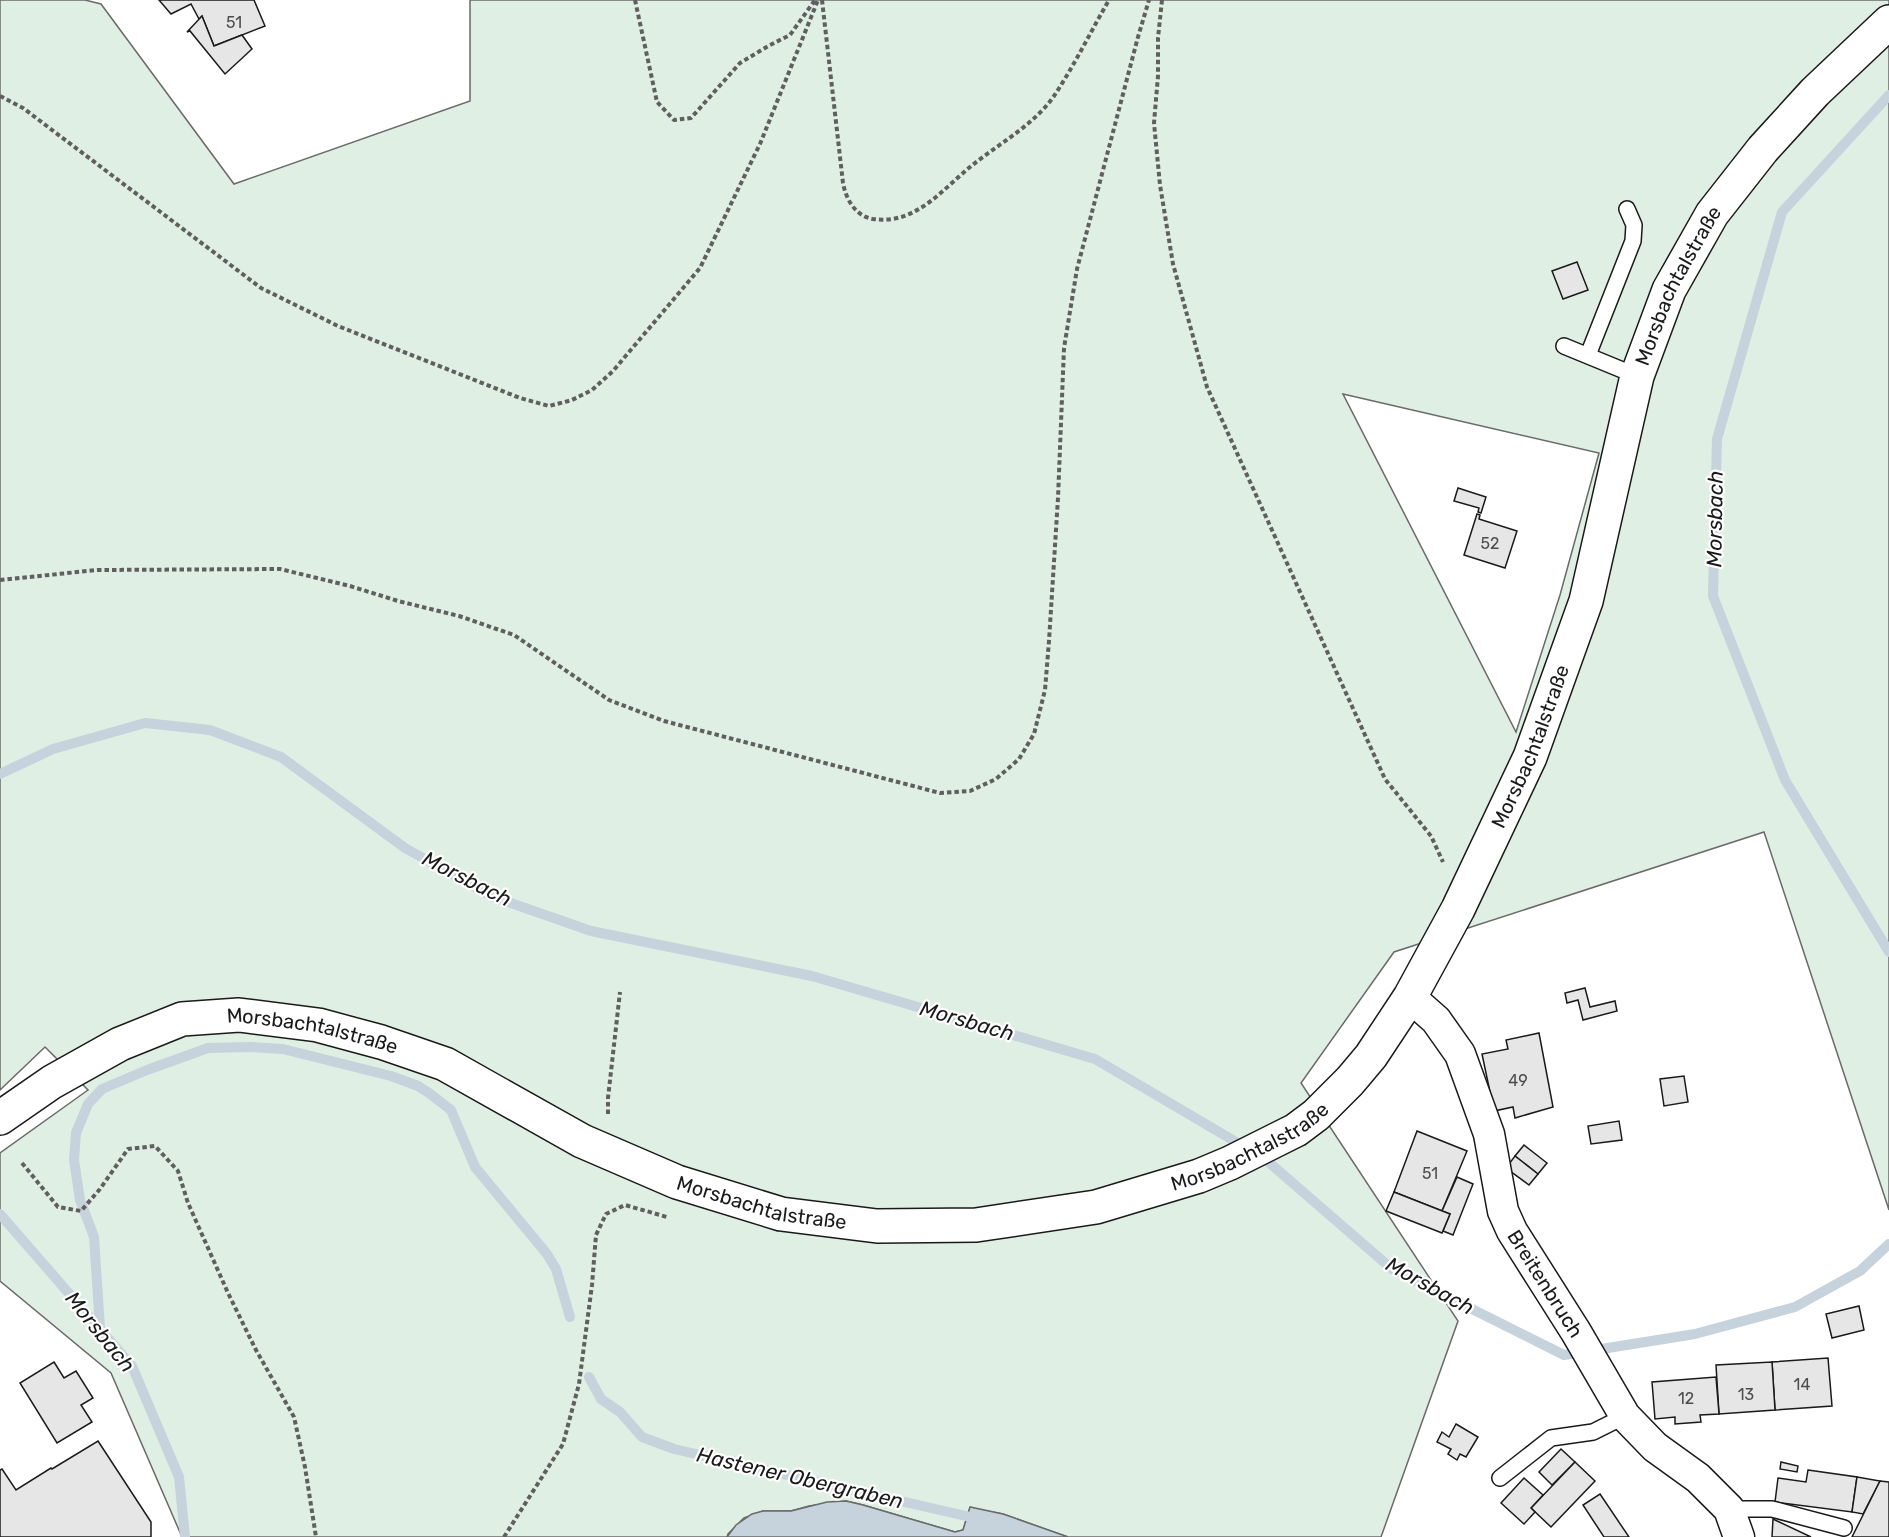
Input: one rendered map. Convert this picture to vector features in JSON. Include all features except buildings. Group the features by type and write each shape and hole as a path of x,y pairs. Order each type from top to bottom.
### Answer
{"main road":[{"name":"Morsbachtalstraße","path":"0,1118 52,1082 120,1044 182,1019 239,1015 318,1025 381,1042 445,1064 572,1136 677,1182 781,1214 877,1226 976,1225 1084,1209 1199,1176 1230,1164 1296,1130 1316,1115 1350,1081 1371,1056 1410,997 1458,909 1530,757 1586,601 1637,376 1669,290 1712,214 1763,149 1815,92 1889,22"}],"street":[{"name":"Breitenbruch","path":"1410,997 1436,1020 1460,1054 1489,1134 1503,1211 1512,1231 1576,1332 1625,1416 1655,1447 1698,1478 1729,1509 1739,1537"}],"lane":[{"path":"1588,355 1633,241 1634,225 1627,209"},
{"path":"1564,346 1637,376"},
{"path":"1500,1478 1551,1438 1593,1432 1625,1416"},
{"path":"1729,1509 1772,1509 1844,1528"}],"path":[{"path":"635,0 657,102 674,120 691,118 740,63 790,35 818,0"},
{"path":"818,0 846,198 858,212 868,218 883,220 899,219 932,201 970,167 1035,118 1054,96 1109,0"},
{"path":"0,96 23,108 261,288 338,326 520,398 549,406 572,400 592,390 613,371 700,268 760,144 818,0"},
{"path":"0,580 97,570 280,569 459,616 514,635 609,700 664,721 940,793 970,791 996,779 1019,759 1034,734 1045,690 1058,498 1064,348 1077,269 1149,0"},
{"path":"1162,0 1154,123 1160,185 1173,264 1207,387 1385,779 1431,836 1448,871"},
{"path":"610,1154 608,1098 620,992"},
{"path":"22,1163 58,1207 81,1211 100,1190 128,1149 155,1146 178,1171 192,1214 228,1293 256,1350 294,1417 305,1467 316,1537"},
{"path":"504,1537 563,1444 579,1384 596,1235 606,1214 625,1205 669,1218"}],"green space":[{"path":"0,0 85,0 101,4 234,184 470,101 470,0 1889,0 1889,1210 1764,832 1394,952 1301,1083 1458,1321 1381,1537 1068,1537 1003,1514 970,1508 963,1530 955,1532 846,1501 791,1511 763,1511 744,1518 727,1537 182,1537 111,1373 0,1281 0,1153 88,1090 45,1047 0,1090","holes":["1343,394 1599,453 1560,595 1516,732"]}],"shaded area":[{"path":"846,1501 955,1532 963,1530 970,1507 1003,1514 1068,1537 727,1537 736,1525 752,1514 763,1511 791,1511 827,1502"}],"waterway":[{"name":"Morsbach","path":"1889,95 1782,212 1717,439 1713,596 1785,780 1889,952"},
{"name":"Morsbach","path":"0,774 53,749 145,723 210,730 281,757 405,848 491,896 591,931 812,976 1095,1059 1265,1159 1392,1269 1564,1355 1695,1334 1795,1307 1860,1271 1889,1244"},
{"name":"Hastener Obergraben","path":"100,1328 94,1237 80,1200 74,1160 76,1133 88,1104 102,1089 208,1048 250,1047 283,1049 391,1076 418,1086 451,1110 475,1167 547,1254 556,1269 570,1317"},
{"name":"Morsbach","path":"0,1214 132,1366 179,1477 185,1537"},
{"name":"Hastener Obergraben","path":"589,1377 601,1399 620,1412 642,1437 674,1449 979,1519"}]}
